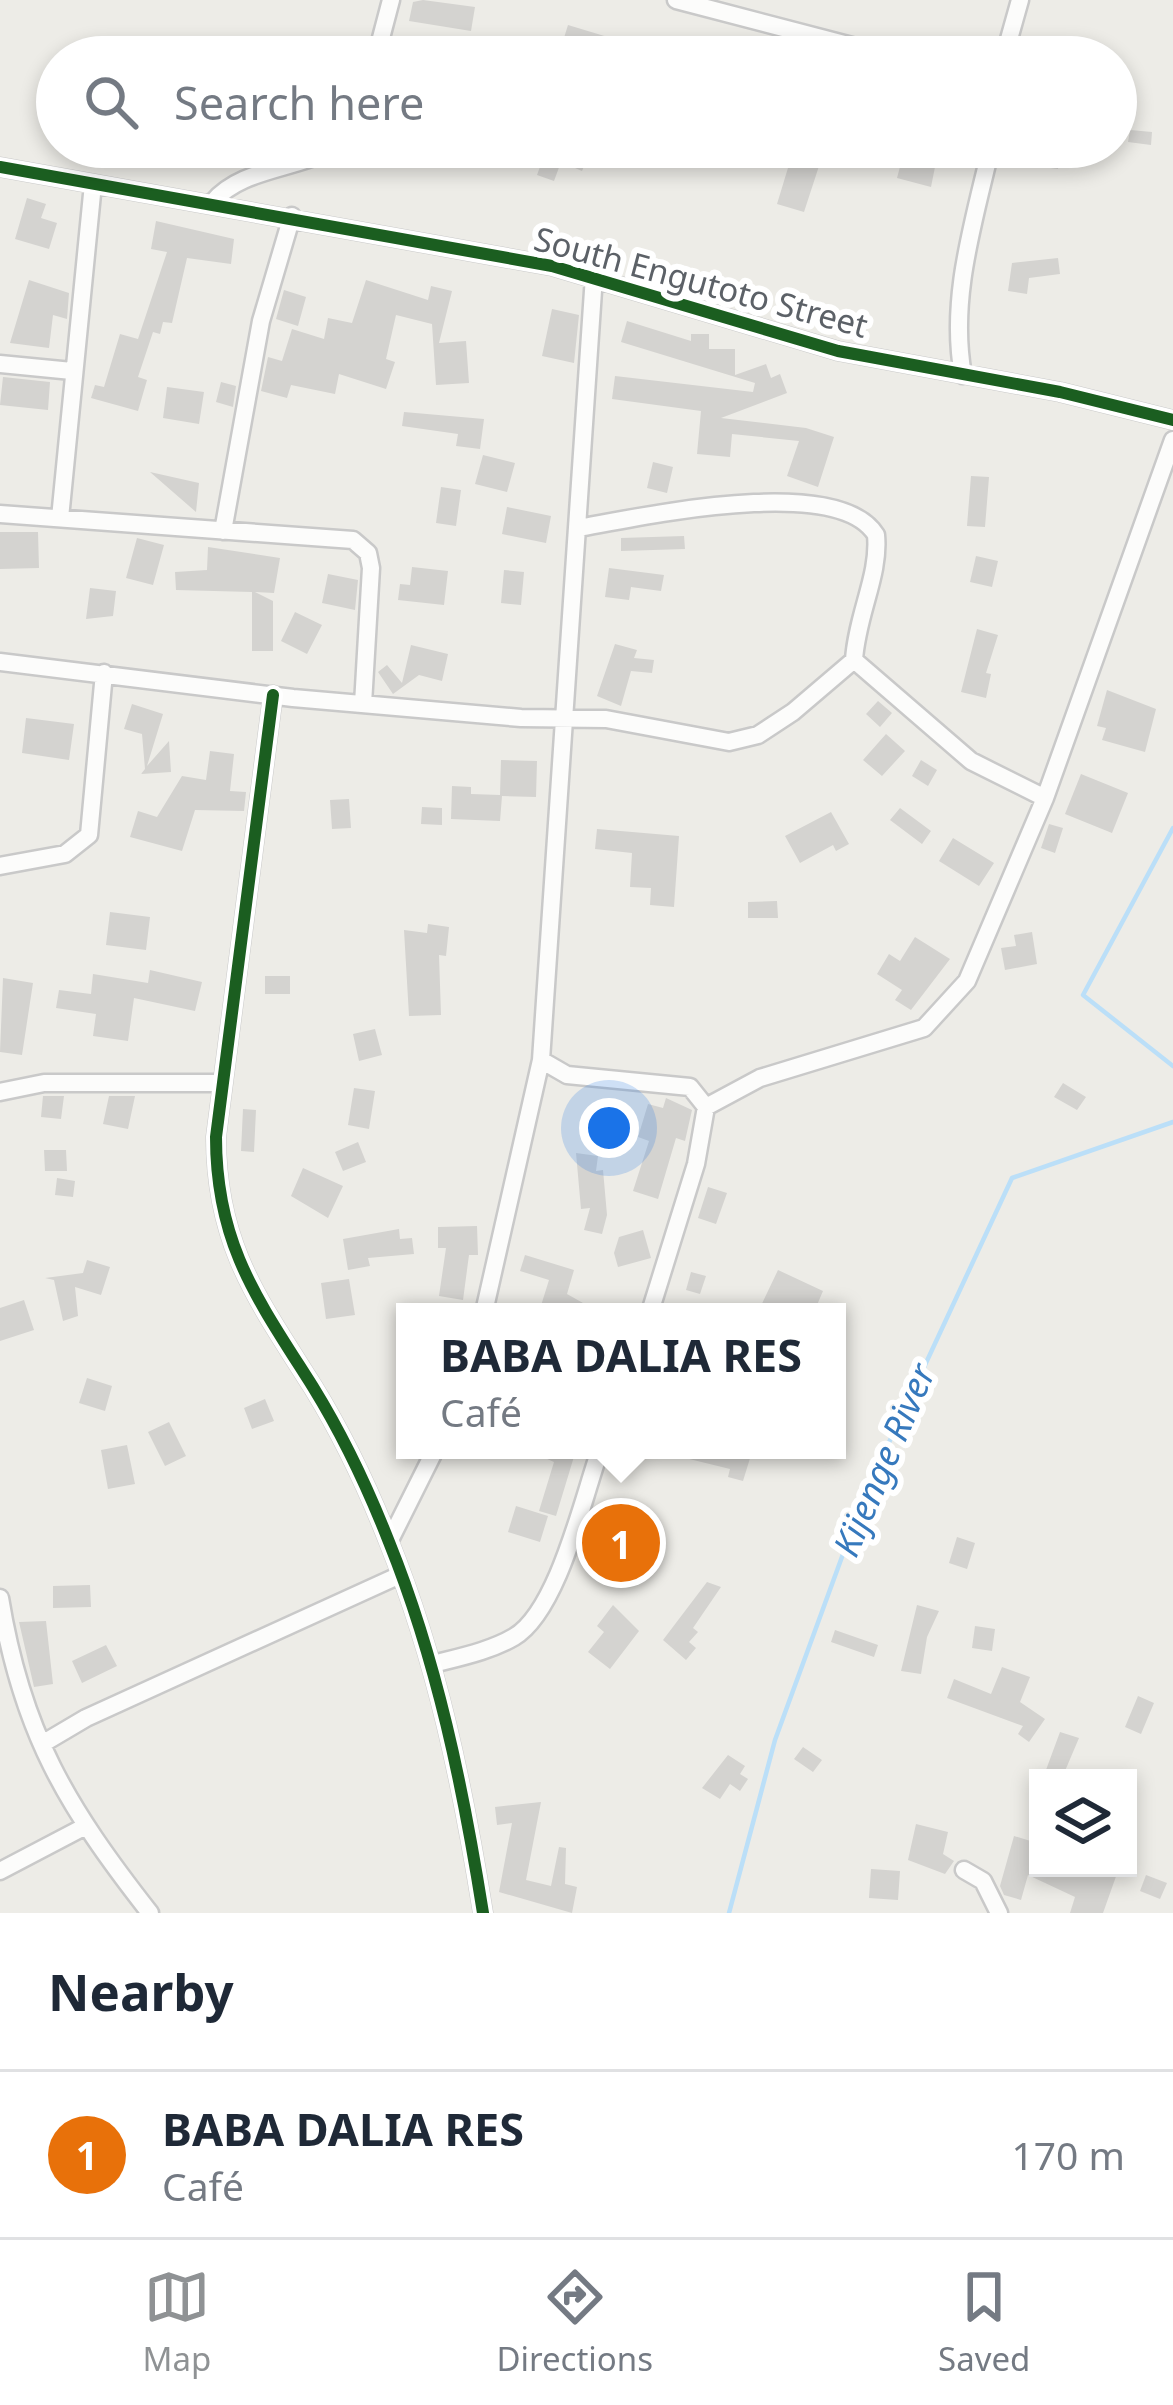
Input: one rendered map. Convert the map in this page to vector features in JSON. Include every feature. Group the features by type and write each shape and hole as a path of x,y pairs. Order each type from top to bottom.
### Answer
{"street":[{"path":"382,36 391,0"},
{"path":"676,0 814,36"},
{"path":"1010,36 1021,0"},
{"name":"South Engutoto Street","path":"0,166 292,216 594,276 801,340 1173,421"},
{"path":"213,202 231,184 288,168"},
{"path":"963,375 958,335 961,288 987,168"},
{"path":"60,518 72,371 92,235 93,184"},
{"path":"223,531 261,321 292,216"},
{"path":"486,1303 541,1060 594,276"},
{"path":"0,364 72,371"},
{"path":"706,1107 760,1078 913,1033 934,1021 967,981 988,941 1045,798 1173,440"},
{"path":"0,662 362,704 562,720 598,718 722,742 747,740 794,712 854,660 856,620 878,559 876,536 853,513 783,504 681,511 578,528"},
{"path":"0,514 330,536 362,545 368,553 371,596 362,704"},
{"path":"854,660 971,761 1045,798"},
{"path":"0,866 65,854 89,835 104,673"},
{"path":"273,695 216,1172 232,1251 316,1391 389,1542 433,1664 483,1913"},
{"path":"541,1060 567,1075 689,1087 706,1107"},
{"path":"0,1092 71,1082 224,1083"},
{"path":"653,1303 696,1164 706,1107"},
{"path":"389,1542 430,1459"},
{"path":"433,1664 517,1636 534,1619 566,1551 597,1459"},
{"path":"42,1744 86,1718 400,1575"},
{"path":"0,1598 17,1689 42,1744 82,1828 149,1913"},
{"path":"0,1871 82,1828"},
{"path":"964,1870 983,1881 999,1913"}],"building":[{"path":"413,2 475,7 471,31 409,21"},
{"path":"568,25 604,36 565,36"},
{"path":"1137,131 1152,132 1151,145 1137,143"},
{"path":"540,168 559,168 554,181 537,175"},
{"path":"788,168 818,168 804,212 777,204"},
{"path":"900,168 935,168 931,187 897,178"},
{"path":"27,198 46,204 41,218 57,223 49,249 15,239"},
{"path":"156,221 234,239 231,264 187,258 172,323 163,322 160,334 153,332 138,377 147,380 138,411 91,398 95,385 104,387 120,334 138,339 167,252 151,249"},
{"path":"1058,258 1060,274 1029,278 1027,294 1008,291 1012,263"},
{"path":"29,280 69,293 67,319 53,315 49,348 10,343"},
{"path":"366,280 428,300 431,286 452,291 439,343 466,341 469,383 436,385 432,324 396,315 386,359 395,362 386,389 339,374 335,394 291,385 287,398 261,391 268,357 282,361 292,329 324,339 328,318 352,323"},
{"path":"284,290 306,297 298,326 276,319"},
{"path":"552,309 579,315 574,363 542,356"},
{"path":"627,321 691,341 691,334 709,334 709,349 735,349 735,375 766,364 771,378 780,374 787,393 721,418 806,428 834,437 818,487 787,476 799,441 732,434 730,457 697,454 701,411 612,399 615,376 753,392 755,383 621,342"},
{"path":"3,377 50,382 48,410 0,405"},
{"path":"221,382 236,386 233,407 216,402"},
{"path":"167,387 204,392 199,424 163,418"},
{"path":"404,412 484,419 480,449 456,446 458,434 402,426"},
{"path":"483,455 515,463 507,492 475,484"},
{"path":"653,462 673,467 667,493 647,488"},
{"path":"150,472 199,483 196,512"},
{"path":"971,476 989,477 985,527 967,526"},
{"path":"441,487 461,490 456,526 436,523"},
{"path":"507,507 551,516 546,543 502,534"},
{"path":"0,532 38,532 39,568 0,569"},
{"path":"684,536 685,549 621,551 621,538"},
{"path":"137,538 164,545 153,585 126,578"},
{"path":"208,547 280,558 274,593 255,592 273,601 273,651 252,651 252,592 176,590 175,572 207,570"},
{"path":"976,556 998,561 992,587 970,582"},
{"path":"412,567 448,571 444,605 398,600 400,584 410,585"},
{"path":"609,568 664,575 661,591 631,587 629,600 605,597"},
{"path":"504,570 524,572 521,605 501,603"},
{"path":"328,574 358,580 355,610 322,603"},
{"path":"90,588 116,591 113,616 86,619"},
{"path":"295,612 322,625 307,654 281,641"},
{"path":"977,629 998,635 986,673 991,674 986,698 961,692"},
{"path":"615,644 637,650 634,658 654,660 652,673 631,671 621,706 597,696"},
{"path":"411,645 448,654 442,681 419,675 393,694 378,672 387,665 402,683"},
{"path":"1107,690 1156,709 1145,752 1102,740 1106,728 1097,726"},
{"path":"878,701 892,713 880,727 866,714"},
{"path":"132,704 163,714 147,766 169,741 171,772 141,774 145,769 142,734 124,729"},
{"path":"26,718 74,724 69,760 22,753"},
{"path":"886,734 905,751 882,776 863,760"},
{"path":"210,751 234,754 230,791 246,792 244,811 195,810 182,851 130,837 138,811 157,817 182,776 206,780"},
{"path":"501,760 537,761 536,797 502,796 500,821 451,819 452,786 471,787 471,794 500,795"},
{"path":"921,760 937,770 928,786 912,776"},
{"path":"1081,774 1128,793 1112,833 1065,814"},
{"path":"349,799 351,828 332,829 330,800"},
{"path":"422,807 442,808 442,825 421,824"},
{"path":"900,808 931,831 922,844 890,820"},
{"path":"831,812 849,844 836,851 833,845 800,863 785,836"},
{"path":"1049,824 1063,828 1055,853 1041,848"},
{"path":"597,829 679,836 674,907 650,905 651,888 630,887 632,853 595,849"},
{"path":"953,838 994,863 979,886 939,861"},
{"path":"777,901 778,918 748,918 748,902"},
{"path":"110,912 150,917 146,950 106,945"},
{"path":"428,924 449,927 446,956 439,955 441,1015 409,1016 404,930 427,933"},
{"path":"1032,932 1037,964 1005,970 1001,948 1016,946 1014,935"},
{"path":"915,937 950,959 911,1010 895,1000 902,990 877,974 889,954 900,961"},
{"path":"150,970 202,982 195,1011 134,998 128,1041 93,1036 96,1014 56,1008 59,990 91,994 93,974 148,983"},
{"path":"265,976 290,976 290,994 265,994"},
{"path":"3,978 33,983 22,1055 0,1052"},
{"path":"375,1029 382,1055 359,1061 353,1034"},
{"path":"1063,1083 1086,1097 1077,1110 1054,1097"},
{"path":"354,1088 375,1091 369,1129 348,1125"},
{"path":"43,1096 64,1096 61,1119 41,1117"},
{"path":"109,1096 135,1096 128,1129 103,1124"},
{"path":"666,1098 692,1110 685,1141 676,1138 658,1199 633,1191 649,1141 638,1137 648,1104 663,1108"},
{"path":"243,1109 256,1110 254,1152 241,1151"},
{"path":"358,1142 366,1162 343,1171 335,1152"},
{"path":"44,1150 66,1150 67,1171 45,1171"},
{"path":"576,1153 598,1156 596,1171 603,1170 607,1215 602,1234 584,1230 590,1208 581,1209"},
{"path":"303,1168 343,1186 328,1218 291,1196"},
{"path":"57,1178 75,1181 73,1197 55,1195"},
{"path":"708,1187 727,1193 716,1224 698,1218"},
{"path":"477,1226 478,1255 469,1255 463,1300 439,1296 446,1248 438,1248 438,1227"},
{"path":"399,1229 400,1239 412,1238 414,1254 368,1258 370,1266 348,1270 343,1239"},
{"path":"643,1230 651,1258 618,1267 614,1253 619,1237"},
{"path":"525,1255 574,1270 567,1294 583,1303 542,1303 549,1280 520,1271"},
{"path":"87,1260 110,1267 101,1295 75,1287 78,1316 63,1321 54,1280 45,1278 83,1273"},
{"path":"778,1270 823,1291 818,1303 762,1303"},
{"path":"691,1272 706,1276 700,1294 686,1290"},
{"path":"349,1279 355,1315 326,1319 321,1283"},
{"path":"24,1300 34,1330 0,1341 0,1308"},
{"path":"87,1378 112,1386 105,1411 79,1403"},
{"path":"265,1399 274,1421 252,1429 244,1408"},
{"path":"169,1422 186,1456 165,1466 148,1432"},
{"path":"127,1445 135,1484 108,1489 101,1450"},
{"path":"547,1459 573,1459 556,1516 539,1511 554,1462"},
{"path":"689,1459 750,1459 743,1481 728,1477 730,1469"},
{"path":"516,1506 548,1516 540,1542 508,1532"},
{"path":"957,1537 975,1543 967,1569 949,1563"},
{"path":"707,1582 721,1587 693,1628 698,1632 689,1642 696,1648 686,1660 663,1640"},
{"path":"90,1585 91,1607 53,1608 53,1586"},
{"path":"613,1605 639,1631 610,1669 588,1652 604,1632 597,1626"},
{"path":"917,1605 939,1611 927,1637 921,1674 901,1671"},
{"path":"46,1621 53,1684 34,1687 19,1622"},
{"path":"975,1626 995,1629 992,1651 972,1648"},
{"path":"835,1630 878,1645 874,1657 831,1642"},
{"path":"106,1645 117,1666 82,1683 72,1661"},
{"path":"1002,1667 1030,1677 1020,1702 1045,1719 1029,1742 1018,1734 1023,1726 947,1698 954,1679 991,1694"},
{"path":"1138,1696 1154,1703 1141,1734 1125,1727"},
{"path":"1060,1732 1079,1738 1066,1769 1046,1769"},
{"path":"803,1747 822,1760 813,1772 794,1759"},
{"path":"728,1755 745,1766 740,1774 748,1779 740,1791 730,1784 720,1799 702,1788"},
{"path":"541,1802 526,1880 551,1886 559,1847 566,1848 565,1884 577,1887 572,1913 499,1892 512,1823 497,1825 495,1807"},
{"path":"916,1824 948,1832 943,1854 954,1861 945,1874 908,1860"},
{"path":"1014,1836 1029,1841 1029,1875 1021,1900 1004,1895 1000,1886"},
{"path":"871,1869 900,1871 898,1900 869,1898"},
{"path":"1146,1875 1167,1883 1160,1899 1140,1891"},
{"path":"1032,1877 1116,1877 1103,1913 1070,1913 1075,1897"}],"waterway":[{"name":"Kijenge River","path":"1173,828 1083,995 1173,1066"},
{"name":"Kijenge River","path":"729,1913 775,1740 865,1494 1012,1178 1173,1122"}],"cycle path":[{"path":"0,167 552,266 838,351 1060,392 1173,420"},
{"path":"273,695 216,1137 223,1209 258,1298 345,1443 406,1587 446,1725 483,1913"}],"place":[{"name":"BABA DALIA RES","path":"621,1543"}]}
